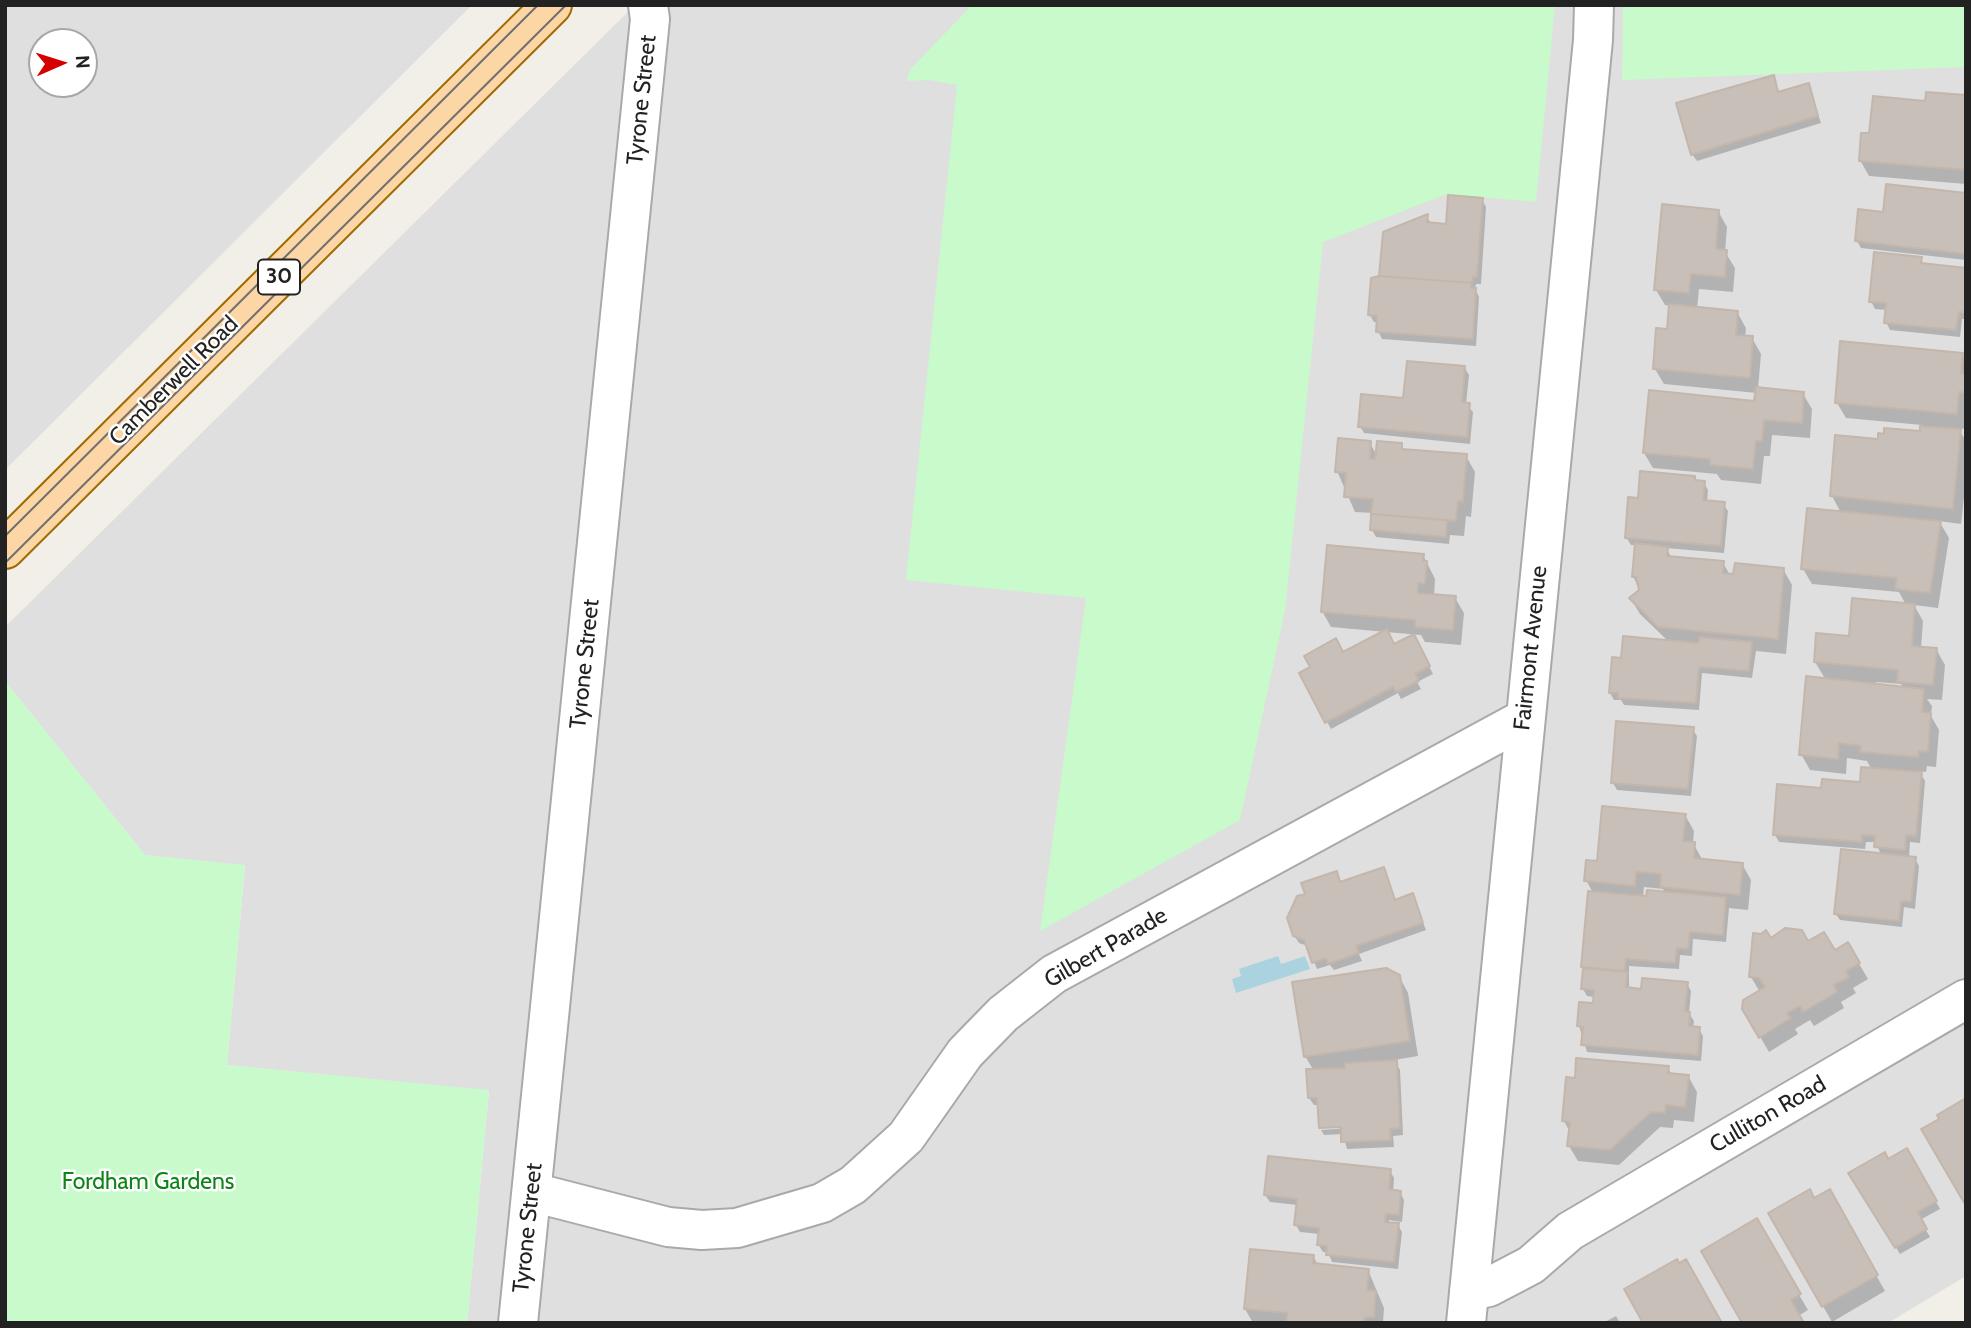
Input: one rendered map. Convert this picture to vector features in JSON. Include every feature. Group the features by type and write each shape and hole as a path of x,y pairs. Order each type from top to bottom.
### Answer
{"main road":[{"name":"Camberwell Road","path":"5,549 552,5"}],"street":[{"name":"Tyrone Street","path":"518,1323 650,19 648,5"},
{"name":"Fairmont Avenue","path":"1468,1307 1593,40 1594,5"},
{"name":"Gilbert Parade","path":"532,1192 668,1227 702,1230 737,1228 821,1203 853,1185 906,1138 965,1053 1003,1014 1054,974 1524,719"},
{"name":"Culliton Road","path":"1468,1307 1489,1287 1531,1265 1570,1231 1966,999"},
{"name":"Culliton Road","path":"1474,1253 1570,1231"}],"shaded area":[{"path":"5,5 472,5 5,470"},
{"path":"635,5 1966,5 1966,1276 1888,1323 467,1323 489,1091 227,1065 245,866 145,855 5,681 5,627"}],"green space":[{"path":"972,5 1555,5 1536,202 1447,194 1323,242 1285,610 1240,820 1040,931 1086,598 906,580 957,85 930,80 907,81 909,71"},
{"path":"1623,5 1966,5 1966,67 1622,80"},
{"name":"Fordham Gardens","path":"5,681 145,855 245,865 227,1065 489,1090 467,1323 5,1323"}],"water":[{"path":"1278,956 1281,964 1305,956 1310,969 1236,993 1232,979 1241,976 1239,969"}],"building":[{"path":"1774,75 1778,92 1809,83 1818,116 1691,155 1676,103"},
{"path":"1926,92 1966,95 1966,170 1859,161 1861,133 1869,133 1873,96 1925,101"},
{"path":"1886,184 1966,193 1966,254 1855,241 1858,209 1883,212"},
{"path":"1448,195 1483,198 1477,277 1473,277 1472,283 1379,276 1383,232 1428,214 1427,222 1446,224"},
{"path":"1662,204 1719,210 1716,249 1727,250 1725,277 1691,274 1689,293 1654,290"},
{"path":"1874,252 1922,257 1921,263 1966,268 1966,313 1959,312 1956,330 1884,323 1886,303 1869,302"},
{"path":"1379,276 1472,283 1471,288 1476,288 1473,339 1376,332 1377,316 1368,315 1371,278"},
{"path":"1669,304 1738,311 1736,335 1753,336 1750,378 1653,369 1656,328 1667,329"},
{"path":"1840,341 1963,353 1961,374 1966,374 1966,393 1959,392 1957,414 1835,403"},
{"path":"1407,361 1465,366 1462,402 1470,403 1467,437 1358,427 1361,394 1403,398"},
{"path":"1756,387 1804,392 1802,423 1764,420 1762,441 1756,441 1753,469 1710,465 1710,459 1643,453 1649,390 1754,401"},
{"path":"1920,426 1961,429 1953,509 1830,496 1835,435 1878,439 1878,433 1884,434 1884,428 1920,431"},
{"path":"1338,438 1371,441 1370,459 1375,459 1377,441 1402,443 1402,449 1467,454 1463,502 1458,501 1456,521 1371,514 1373,499 1344,497 1346,473 1335,472"},
{"path":"1640,471 1695,476 1695,480 1705,481 1703,500 1725,502 1721,546 1625,538 1628,497 1638,498"},
{"path":"1807,508 1941,521 1930,593 1895,589 1897,578 1801,569"},
{"path":"1371,514 1447,520 1446,537 1370,530"},
{"path":"1635,543 1668,547 1667,556 1724,561 1723,573 1733,574 1735,563 1784,568 1778,639 1658,627 1629,598 1639,590 1636,577 1632,577"},
{"path":"1327,545 1424,554 1423,561 1427,561 1425,584 1418,583 1418,593 1456,596 1453,630 1415,627 1415,620 1321,612"},
{"path":"1852,598 1915,604 1912,646 1937,648 1933,685 1897,682 1898,670 1814,662 1816,633 1849,636"},
{"path":"1387,629 1394,644 1414,634 1430,666 1415,674 1419,681 1396,692 1393,687 1325,723 1299,673 1310,667 1304,656 1336,638 1343,652"},
{"path":"1623,636 1699,643 1699,637 1752,642 1749,671 1699,667 1696,703 1618,698 1618,693 1609,693 1612,657 1621,658"},
{"path":"1806,676 1924,689 1922,712 1931,713 1928,752 1919,751 1918,757 1860,752 1861,746 1839,743 1838,759 1799,755"},
{"path":"1616,721 1694,727 1688,789 1611,783"},
{"path":"1861,767 1922,772 1916,836 1906,835 1905,850 1874,847 1875,836 1862,835 1862,842 1773,835 1777,784 1821,788 1822,779 1860,782"},
{"path":"1602,806 1686,814 1683,841 1695,842 1694,858 1743,863 1740,895 1660,887 1661,874 1636,872 1635,886 1584,881 1586,860 1597,861"},
{"path":"1841,849 1916,857 1911,902 1901,901 1899,921 1834,914"},
{"path":"1384,867 1395,900 1413,893 1423,923 1356,946 1359,953 1328,964 1326,958 1312,963 1304,940 1293,936 1287,918 1297,896 1305,894 1301,883 1337,871 1340,882"},
{"path":"1647,890 1726,897 1723,935 1690,932 1688,949 1677,948 1675,963 1626,959 1625,971 1581,967 1588,891 1646,896"},
{"path":"1785,928 1802,930 1808,941 1824,932 1835,950 1848,942 1860,963 1846,971 1849,977 1834,985 1837,992 1803,1012 1800,1006 1787,1013 1791,1018 1759,1038 1742,1009 1743,1000 1765,987 1759,978 1749,977 1753,933 1761,934 1766,930 1771,938"},
{"path":"1386,968 1400,975 1410,1041 1304,1057 1292,982"},
{"path":"1583,968 1628,972 1626,987 1641,989 1642,978 1688,982 1685,1011 1690,1012 1689,1026 1700,1027 1698,1055 1581,1045 1583,1027 1577,1026 1579,1002 1593,1003 1594,990 1581,989"},
{"path":"1576,1058 1669,1066 1668,1073 1689,1075 1685,1107 1666,1105 1665,1113 1651,1112 1610,1150 1567,1146 1570,1122 1562,1121 1566,1077 1575,1078"},
{"path":"1397,1060 1400,1128 1390,1129 1391,1140 1341,1142 1341,1127 1319,1128 1317,1098 1308,1098 1306,1069 1345,1068 1344,1063"},
{"path":"1966,1098 1966,1206 1921,1129 1939,1119 1937,1115"},
{"path":"1907,1148 1937,1201 1918,1212 1927,1229 1895,1248 1848,1173 1885,1152 1888,1159"},
{"path":"1268,1156 1391,1169 1389,1189 1401,1191 1399,1215 1386,1214 1385,1222 1399,1223 1394,1262 1326,1255 1327,1246 1317,1245 1319,1228 1294,1225 1297,1199 1264,1195"},
{"path":"1810,1189 1814,1198 1830,1189 1878,1275 1822,1307 1768,1213"},
{"path":"1757,1218 1801,1294 1791,1300 1804,1323 1742,1323 1701,1251"},
{"path":"1250,1249 1314,1255 1313,1263 1369,1269 1367,1290 1376,1291 1374,1317 1365,1317 1364,1323 1286,1323 1287,1313 1244,1309"},
{"path":"1677,1259 1679,1263 1686,1259 1722,1323 1643,1323 1624,1289"}],"tram line":[{"path":"5,536 538,5"},
{"path":"5,563 566,5"}]}
